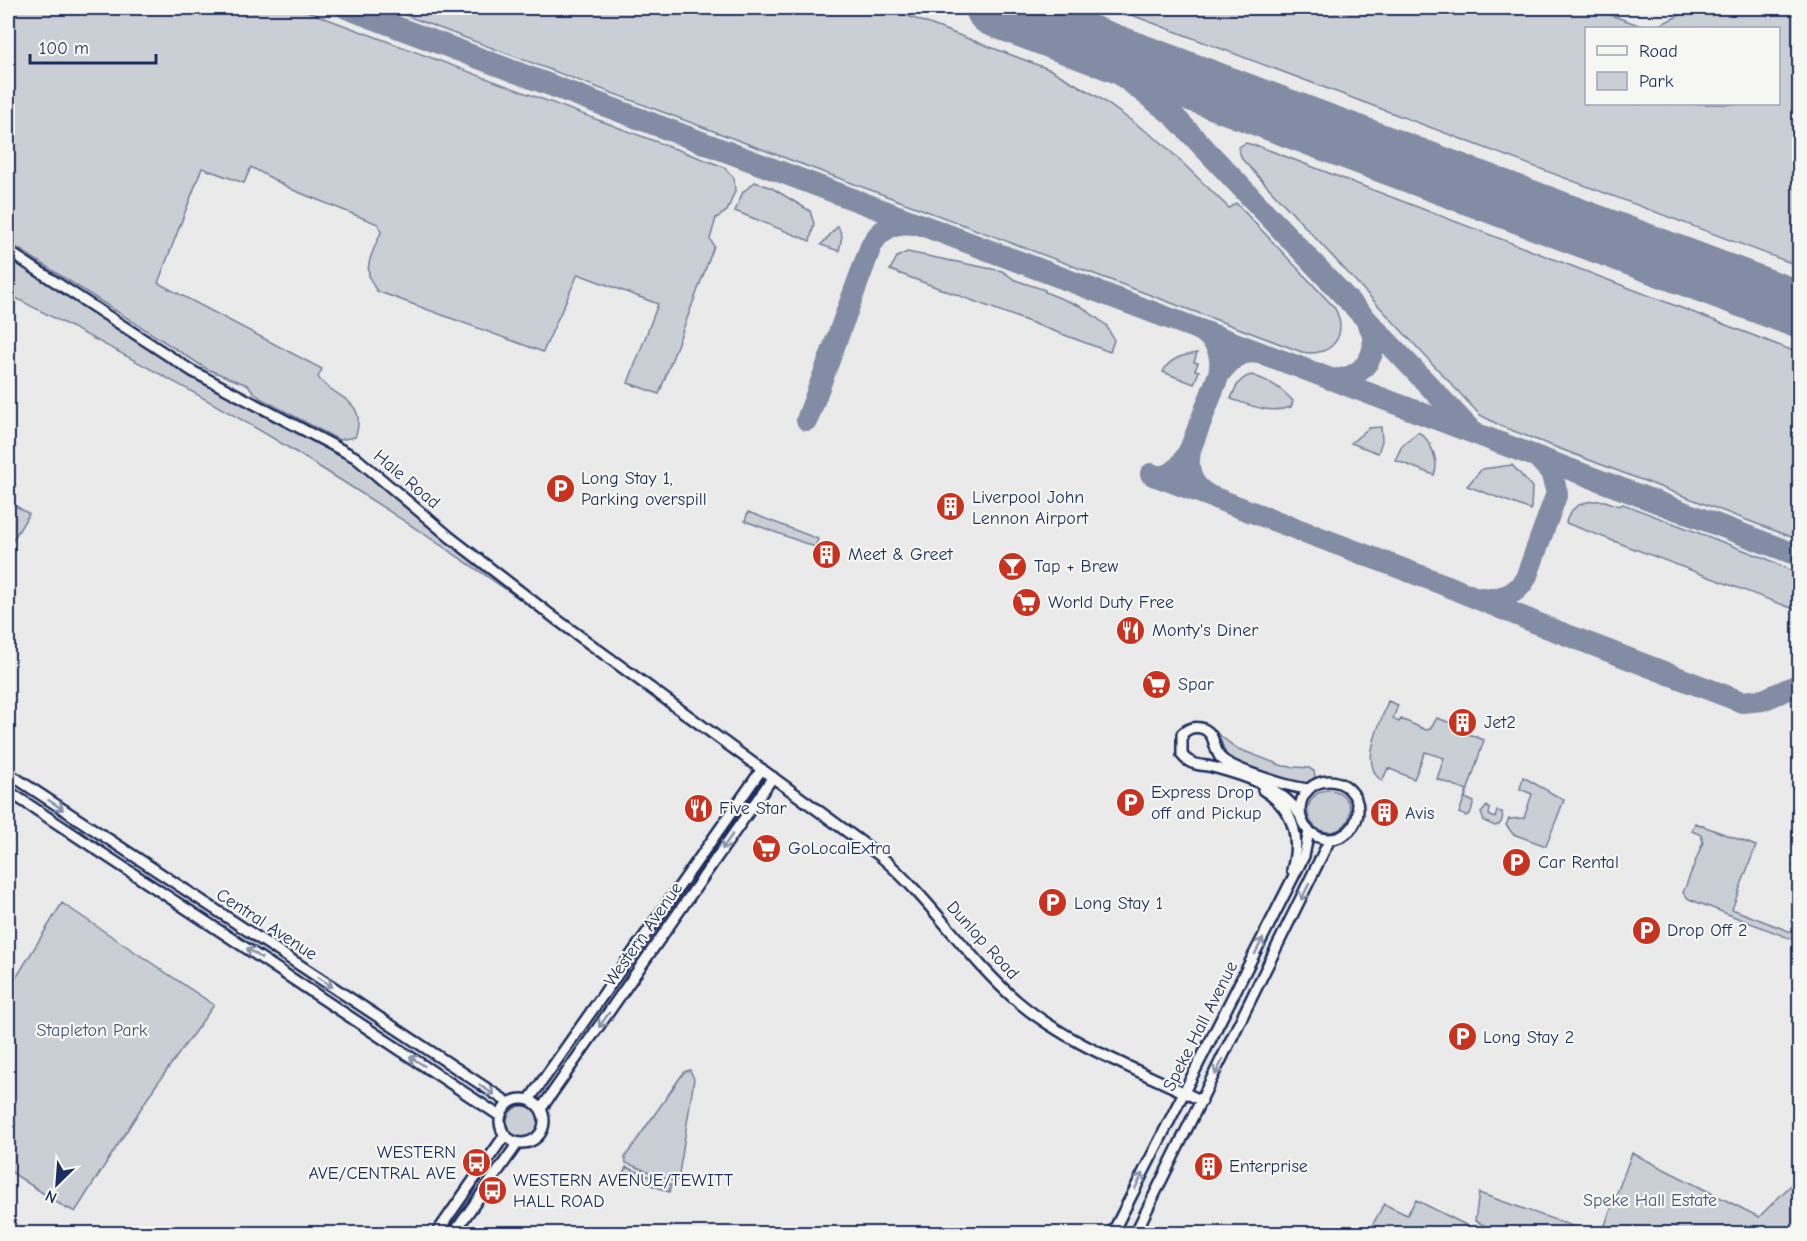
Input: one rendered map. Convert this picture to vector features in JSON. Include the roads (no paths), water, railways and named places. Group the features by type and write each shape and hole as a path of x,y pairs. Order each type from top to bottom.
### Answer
{"street":[{"name":"Hale Road","path":"8,251 192,371 355,457 451,538 556,619 762,769"},
{"path":"1300,815 1303,796 1309,789 1325,781 1337,781 1355,795 1359,810 1356,823 1347,834 1330,839 1319,838 1309,831 1300,815 1282,794 1217,768 1190,763 1182,755 1182,734 1191,728 1203,729 1212,736 1215,748 1226,762 1289,786 1309,789"},
{"name":"Dunlop Road","path":"762,769 893,867 1018,1002 1070,1037 1202,1101"},
{"name":"Western Avenue","path":"529,1100 762,769"},
{"name":"Central Avenue","path":"8,773 509,1103"},
{"name":"Western Avenue","path":"542,1109 773,777"},
{"path":"1246,779 1279,802 1294,824 1297,846 1280,904"},
{"name":"Central Avenue","path":"8,792 500,1116"},
{"name":"Speke Hall Avenue","path":"1112,1233 1304,856 1309,831"},
{"name":"Speke Hall Avenue","path":"1135,1233 1330,839"},
{"path":"515,1100 529,1100 542,1109 545,1122 540,1134 530,1142 518,1143 505,1136 500,1116 509,1103 515,1100"},
{"path":"436,1233 505,1136"},
{"path":"453,1233 518,1143"}],"place":[{"name":"Long Stay 1, Parking overspill","path":"560,488"},
{"name":"Liverpool John Lennon Airport","path":"951,507"},
{"name":"Meet & Greet","path":"827,554"},
{"name":"Tap + Brew","path":"1013,566"},
{"name":"World Duty Free","path":"1027,602"},
{"name":"Monty's Diner","path":"1131,630"},
{"name":"Spar","path":"1157,684"},
{"name":"Jet2","path":"1463,722"},
{"name":"Express Drop off and Pickup","path":"1130,802"},
{"name":"Five Star","path":"698,808"},
{"name":"Avis","path":"1384,813"},
{"name":"GoLocalExtra","path":"767,848"},
{"name":"Car Rental","path":"1517,862"},
{"name":"Long Stay 1","path":"1053,903"},
{"name":"Drop Off 2","path":"1646,930"},
{"name":"Long Stay 2","path":"1462,1037"},
{"name":"WESTERN AVE/CENTRAL AVE","path":"477,1162"},
{"name":"Enterprise","path":"1208,1166"},
{"name":"WESTERN AVENUE/TEWITT HALL ROAD","path":"492,1190"}],"park label":[{"name":"Stapleton Park","path":"92,1030"},
{"name":"Speke Hall Estate","path":"1650,1200"}]}
